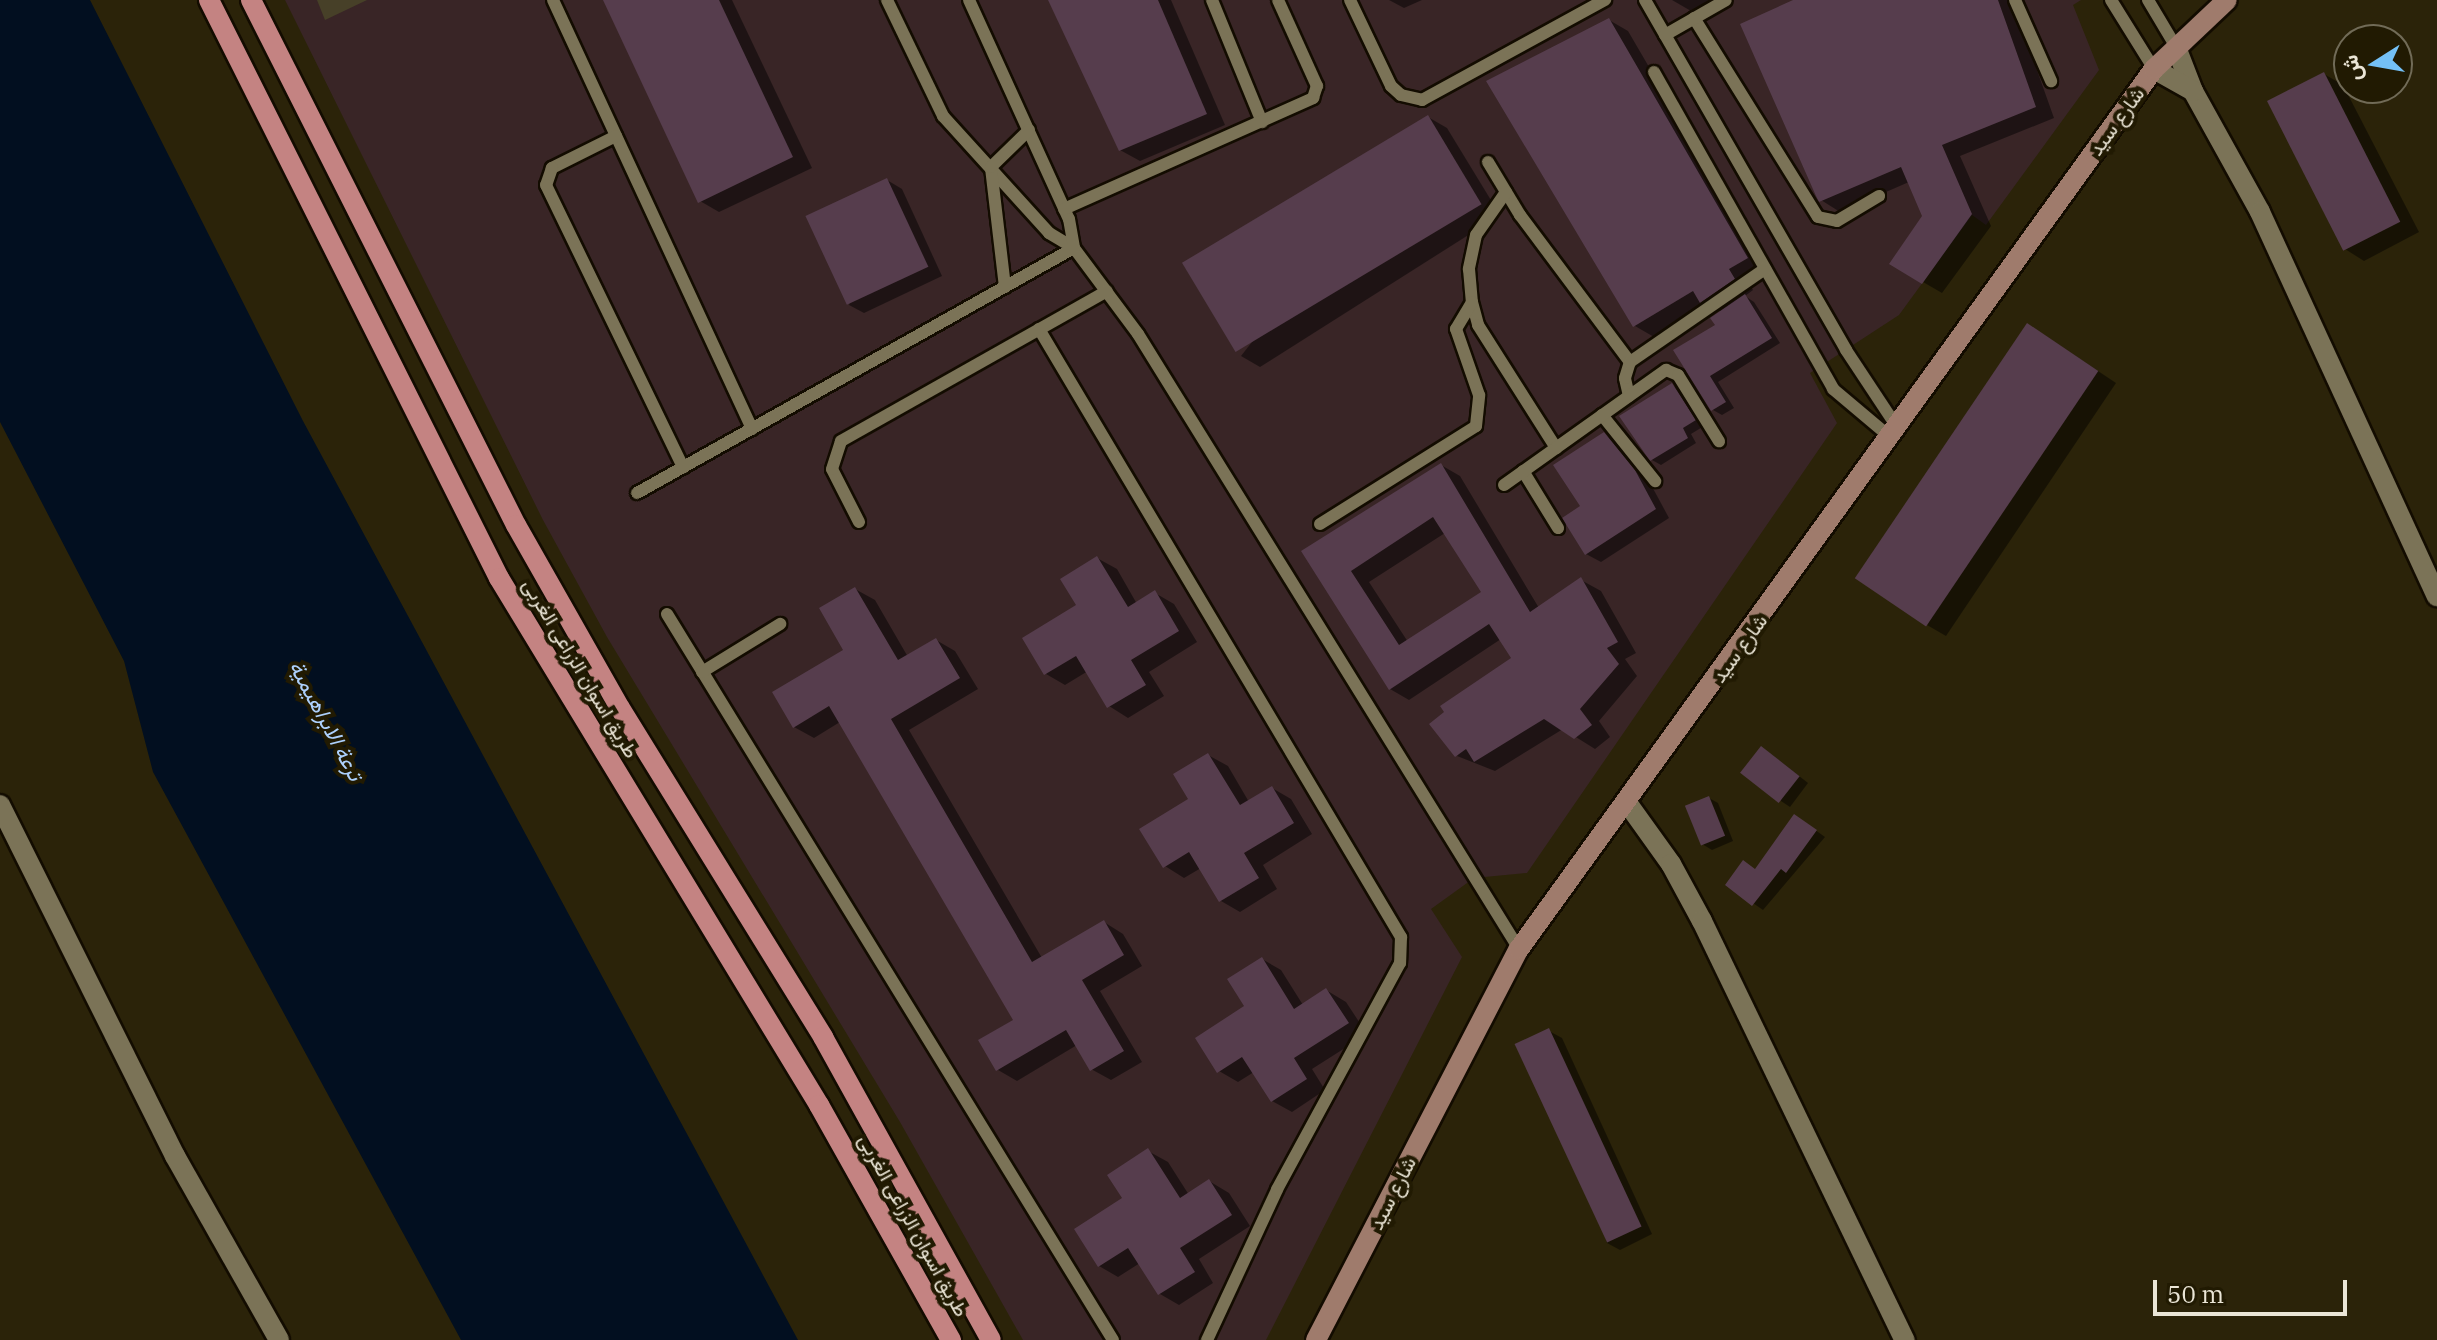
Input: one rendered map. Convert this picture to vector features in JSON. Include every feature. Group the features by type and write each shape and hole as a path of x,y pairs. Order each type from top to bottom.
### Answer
{"main road":[{"name":"طريق اسوان الزراعى الغربى","path":"209,0 499,578 819,1105 951,1340"},
{"name":"طريق اسوان الزراعى الغربى","path":"251,0 516,525 620,708 823,1037 991,1340"},
{"name":"شارع سيد","path":"1316,1340 1519,949 1628,804 2154,69 2227,0"}],"street":[{"path":"2176,47 2193,91 2260,212 2437,596"},
{"path":"2154,69 2193,91"},
{"path":"1628,804 1688,893 1905,1340"},
{"path":"0,805 175,1156 279,1340"}],"lane":[{"path":"553,0 752,429"},
{"path":"887,0 933,101 1049,233 1074,248 1107,291 1519,949"},
{"path":"969,0 1064,209 1074,248"},
{"path":"1212,0 1262,122"},
{"path":"1064,209 1309,102 1316,92 1278,0"},
{"path":"1350,0 1391,86 1401,95 1422,100 1605,0"},
{"path":"1645,0 1894,432"},
{"path":"1665,35 1726,0"},
{"path":"2015,0 2051,81"},
{"path":"2111,0 2154,69"},
{"path":"2148,0 2176,47"},
{"path":"1694,18 1818,217 1837,221 1879,196"},
{"path":"1654,72 1833,389 1894,432"},
{"path":"991,167 1029,130"},
{"path":"616,136 552,168 546,185 683,467"},
{"path":"1488,162 1506,192 1630,362"},
{"path":"991,167 1005,287"},
{"path":"1506,192 1476,235 1469,269 1472,302 1478,325 1556,448"},
{"path":"637,493 1074,248"},
{"path":"1629,396 1625,378 1630,362 1765,269"},
{"path":"859,522 832,469 841,441 1107,291"},
{"path":"1320,524 1476,426 1479,395 1456,329 1472,302"},
{"path":"1039,329 1388,906 1401,937 1400,963 1277,1190 1207,1340"},
{"path":"1504,485 1666,370 1676,372 1719,441"},
{"path":"1602,415 1655,481"},
{"path":"1523,471 1558,528"},
{"path":"667,614 1113,1340"},
{"path":"702,672 780,624"}],"shaded area":[{"path":"285,0 2081,0 2073,5 2099,70 1986,225 1972,215 1899,315 1810,373 1837,423 1527,873 1474,878 1431,909 1462,957 1266,1340 1023,1340 900,1122 607,637 543,520"},
{"path":"317,0 367,0 325,20"}],"water":[{"name":"ترعة الابراهيمية","path":"0,0 90,0 303,421 798,1340 461,1340 153,772 124,661 0,422"}],"building":[{"path":"603,0 719,0 793,157 698,203"},
{"path":"1048,0 1158,0 1207,114 1119,151"},
{"path":"1793,0 1998,0 2036,107 1942,145 1972,214 1922,284 1889,264 1922,216 1901,167 1819,202 1816,196 1740,24"},
{"path":"1609,18 1748,258 1729,269 1735,279 1700,303 1693,291 1633,327 1486,81"},
{"path":"2324,72 2333,90 2333,104 2340,104 2400,222 2343,251 2267,101"},
{"path":"1428,115 1482,204 1236,352 1182,263"},
{"path":"887,178 928,267 847,305 805,216"},
{"path":"1745,294 1772,338 1710,376 1726,402 1711,411 1673,350 1715,325 1710,318"},
{"path":"2027,323 2098,371 1926,626 1855,578"},
{"path":"1672,383 1696,420 1683,428 1688,438 1650,461 1619,416"},
{"path":"1604,432 1635,470 1656,509 1585,555 1562,518 1580,506 1553,465"},
{"path":"1441,463 1530,612 1581,577 1618,642 1607,648 1619,664 1580,709 1592,725 1574,739 1544,719 1474,762 1466,749 1455,757 1429,724 1444,712 1440,706 1511,658 1489,624 1389,690 1301,551","holes":["1433,517 1481,592 1399,645 1351,571"]},
{"path":"1097,556 1128,607 1155,590 1179,631 1131,660 1146,685 1107,708 1076,656 1044,675 1022,638 1076,605 1060,579"},
{"path":"855,587 898,660 936,638 960,678 891,719 1032,962 1104,920 1124,955 1082,980 1124,1051 1090,1071 1066,1030 996,1071 978,1040 1013,1020 829,706 793,728 772,692 843,650 819,608"},
{"path":"1761,746 1800,776 1779,803 1740,773"},
{"path":"1208,753 1240,805 1272,786 1294,823 1244,853 1259,878 1219,902 1189,852 1163,868 1139,829 1188,799 1173,774"},
{"path":"1709,796 1725,836 1701,846 1685,806"},
{"path":"1794,814 1817,830 1786,873 1781,869 1752,906 1725,885 1743,860 1755,869"},
{"path":"1262,957 1294,1009 1326,988 1349,1023 1294,1058 1307,1079 1271,1102 1242,1057 1217,1073 1195,1038 1244,1006 1227,979"},
{"path":"1549,1028 1642,1226 1607,1243 1515,1044"},
{"path":"1148,1148 1180,1198 1209,1179 1232,1215 1180,1248 1195,1272 1158,1295 1128,1248 1098,1267 1074,1229 1122,1198 1107,1175"}]}
